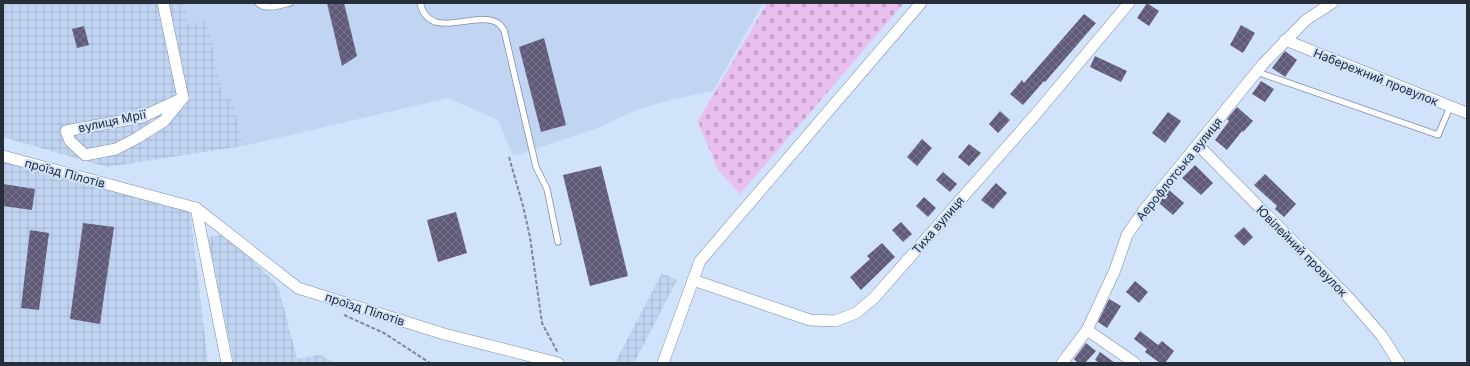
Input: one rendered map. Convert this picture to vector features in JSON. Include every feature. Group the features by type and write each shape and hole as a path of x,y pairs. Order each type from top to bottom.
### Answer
{"street":[{"path":"163,3 183,98"},
{"path":"663,363 700,261 921,3"},
{"name":"Тиха вулиця","path":"693,280 810,320 836,321 856,313 874,298 1035,115 1129,3"},
{"name":"Аерофлотська вулиця","path":"1062,363 1087,330 1115,270 1127,235 1146,209 1257,72 1285,40 1306,20 1332,3"},
{"name":"Набережний провулок","path":"1285,40 1467,113"},
{"name":"вулиця Мрії","path":"183,98 164,121 116,149 85,155 70,141 66,131 142,117 183,98"},
{"name":"Ювілейний провулок","path":"1198,145 1349,298 1382,336 1399,363"},
{"name":"проїзд Пілотів","path":"3,156 196,208 298,288 444,334 558,359"},
{"path":"196,208 227,363"},
{"path":"1087,330 1135,363"}],"lane":[{"path":"258,3 264,7 290,3"},
{"path":"420,3 421,8 429,18 438,23 491,20 499,23 504,30 536,167 547,189 558,242"},
{"path":"1257,72 1438,135 1450,107"}],"path":[{"path":"508,157 523,206 530,237 542,323 558,359"},
{"path":"341,313 384,333 430,363"}],"shaded area":[{"path":"3,3 185,3 188,25 207,20 223,100 232,99 243,146 107,167 3,137"},
{"path":"185,3 763,3 713,91 670,100 636,110 598,128 513,156 498,120 448,98 243,146 232,100 223,100 207,20 188,25"},
{"path":"3,160 190,211 208,363 3,363"},
{"path":"225,235 273,280 279,289 297,359 320,355 335,363 234,363 208,237"},
{"path":"662,273 677,280 634,363 615,363"}],"green space":[{"path":"767,3 904,3 740,194 718,170 698,121"}],"building":[{"path":"327,3 344,3 357,56 342,66"},
{"path":"1147,3 1159,11 1149,26 1137,18"},
{"path":"1084,14 1096,23 1023,105 1010,94 1022,80 1024,83"},
{"path":"1241,25 1255,33 1243,53 1230,45"},
{"path":"84,26 89,45 77,48 72,29"},
{"path":"544,38 566,125 541,132 519,47"},
{"path":"1285,51 1297,60 1285,77 1272,68"},
{"path":"1095,56 1127,71 1121,82 1090,67"},
{"path":"1261,81 1274,89 1265,102 1252,94"},
{"path":"1237,107 1253,121 1243,132 1242,131 1227,150 1215,140 1229,121 1227,119"},
{"path":"1000,111 1010,120 998,133 989,124"},
{"path":"1168,112 1181,121 1165,143 1152,133"},
{"path":"922,139 932,148 917,166 907,157"},
{"path":"969,144 981,153 969,166 958,157"},
{"path":"1195,165 1213,183 1201,195 1182,178"},
{"path":"601,166 628,276 590,286 563,175"},
{"path":"943,172 957,184 950,192 936,180"},
{"path":"1265,174 1296,204 1284,217 1275,209 1277,206 1254,185"},
{"path":"996,183 1007,193 993,209 981,200"},
{"path":"3,184 35,189 32,210 3,206"},
{"path":"1169,190 1184,203 1173,215 1159,203"},
{"path":"924,197 936,208 928,217 916,206"},
{"path":"456,212 467,253 438,262 427,220"},
{"path":"901,222 912,234 903,242 892,230"},
{"path":"83,223 114,227 100,324 70,319"},
{"path":"1244,227 1253,237 1244,246 1234,236"},
{"path":"30,230 49,233 39,310 21,308"},
{"path":"882,243 895,257 861,290 850,277 870,259 867,256"},
{"path":"1135,281 1148,292 1139,303 1126,292"},
{"path":"1109,299 1121,306 1107,328 1098,322"},
{"path":"1140,331 1158,345 1162,341 1174,351 1165,363 1160,363 1145,352 1147,349 1134,339"},
{"path":"1086,343 1096,351 1085,363 1078,363 1074,359"},
{"path":"1100,352 1115,363 1099,363 1095,360"}]}
